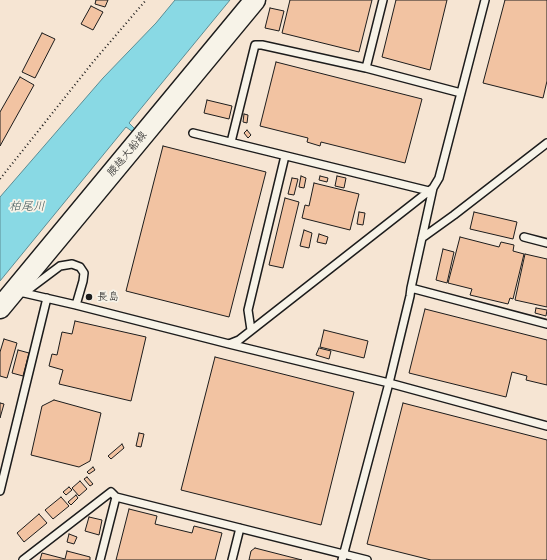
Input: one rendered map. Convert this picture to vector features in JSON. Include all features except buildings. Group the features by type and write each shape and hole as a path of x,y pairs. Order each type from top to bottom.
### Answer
{"main road":[{"name":"腰越大船線","path":"0,308 20,291 255,0"}],"lane":[{"path":"366,68 384,0"},
{"path":"229,344 239,340 431,190 439,178 485,0"},
{"path":"232,142 255,45 262,45 366,68 461,93"},
{"path":"193,133 431,190"},
{"path":"422,238 547,143"},
{"path":"251,330 248,310 285,156"},
{"path":"343,557 389,383 410,296 431,190"},
{"path":"524,237 547,243"},
{"path":"20,291 60,266 72,264 80,267 84,273 76,305"},
{"path":"411,288 547,324"},
{"path":"20,291 389,383 547,426"},
{"path":"0,491 47,298"},
{"path":"23,560 111,492 116,497 240,528 343,557 367,560"},
{"path":"100,560 116,497"},
{"path":"232,560 240,528"}],"path":[{"path":"0,179 93,62 146,0"}],"water":[{"name":"柏尾川","path":"175,0 230,0 129,123 135,129 133,132 126,127 0,281 0,197 103,78 156,23"}],"place":[{"name":"長島","path":"89,297"}]}
